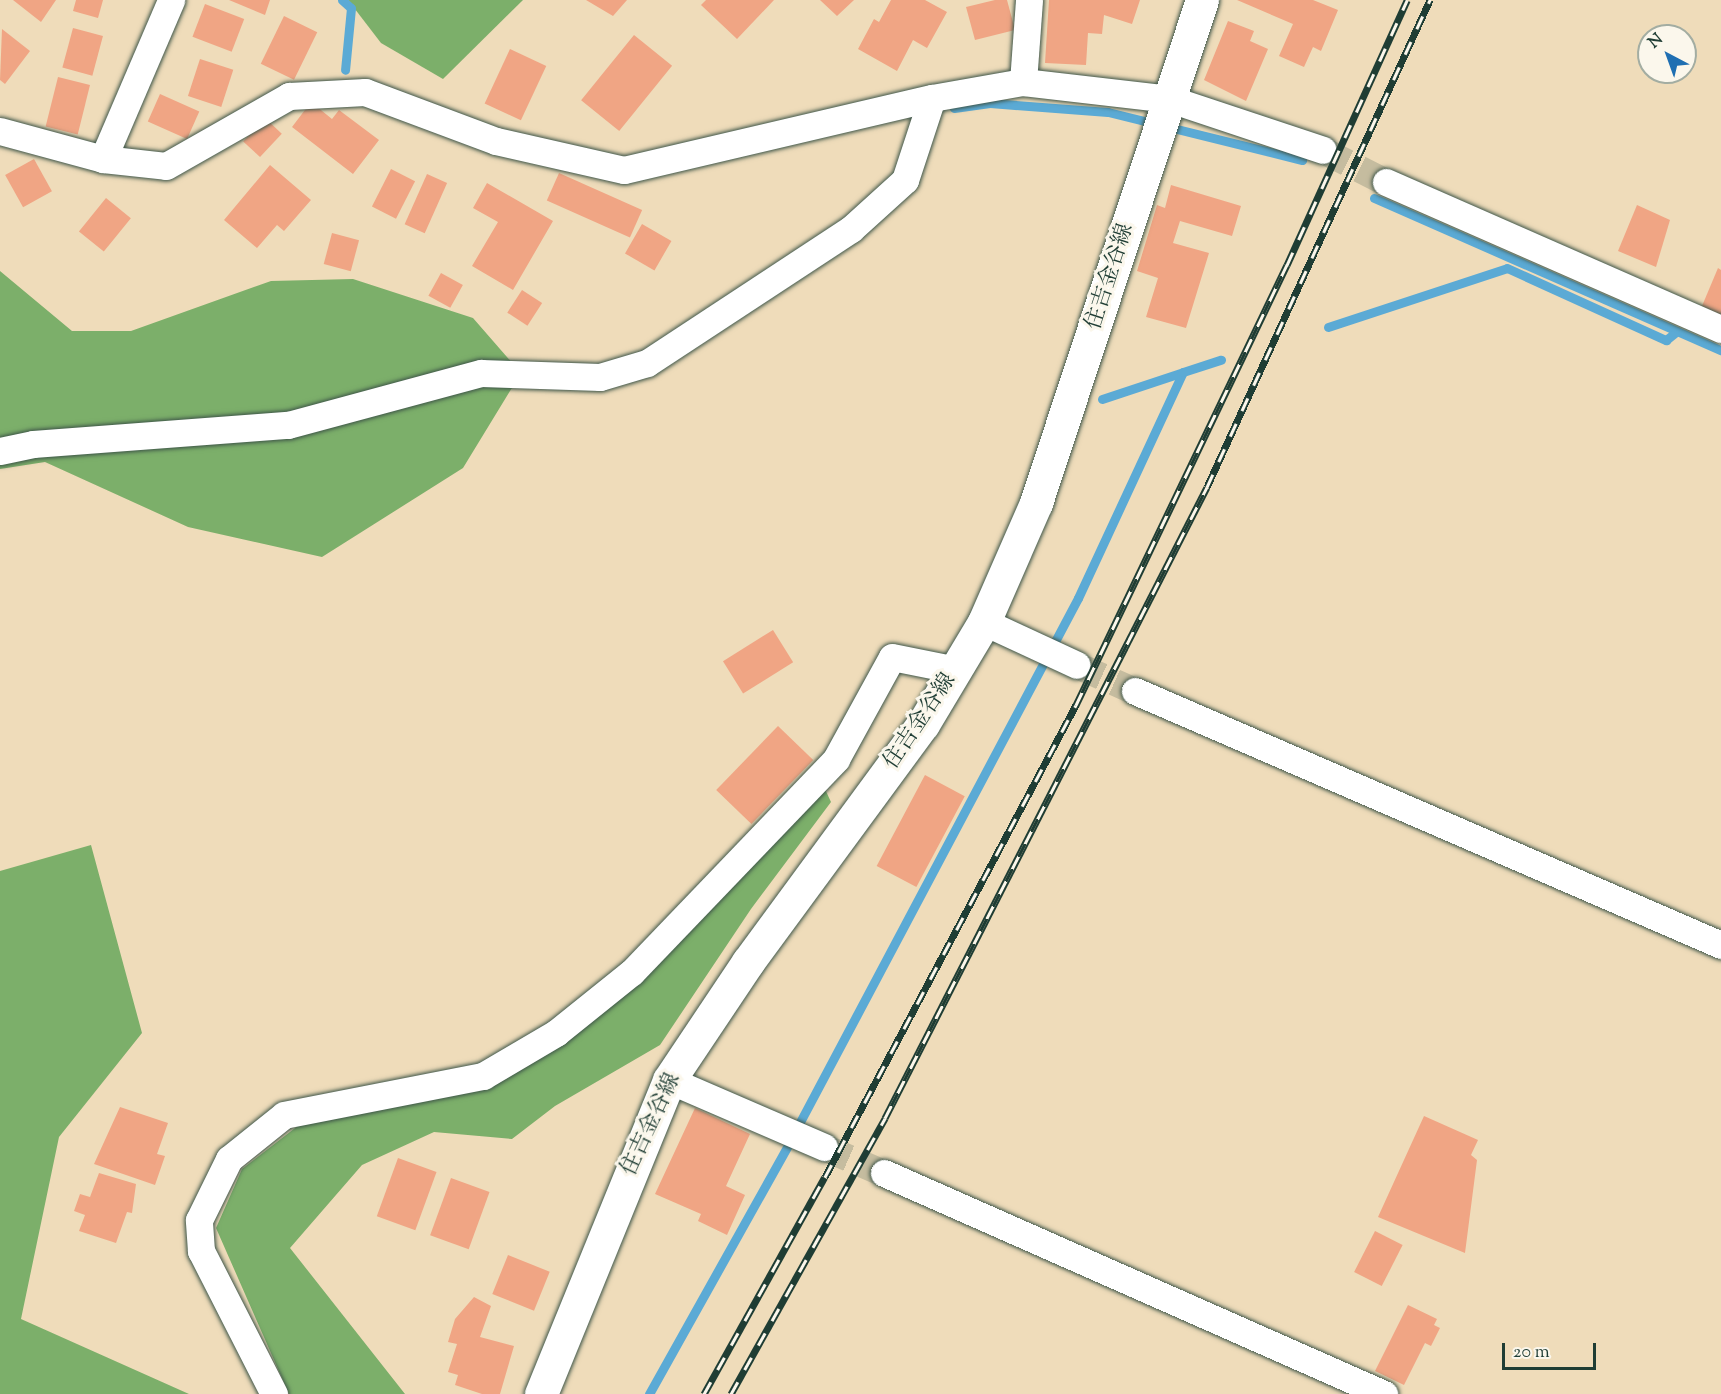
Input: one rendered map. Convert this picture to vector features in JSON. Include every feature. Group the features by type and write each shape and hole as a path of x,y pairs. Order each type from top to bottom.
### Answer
{"main road":[{"name":"住吉金谷線","path":"541,1394 669,1080 748,962 923,724 984,622 1036,503 1202,0"}],"street":[{"path":"103,159 171,0"},
{"path":"1023,82 1029,0"},
{"path":"0,131 103,159 166,166 290,96 365,92 496,141 624,170 932,98 1023,82 1170,99 1323,150"},
{"path":"0,451 33,444 288,425 481,373 600,377 647,363 851,230 905,180 932,98"},
{"path":"1386,182 1721,329"},
{"path":"984,622 1058,657"},
{"path":"274,1394 201,1251 199,1220 229,1159 284,1115 483,1076 556,1034 632,972 836,759 892,657 957,670"},
{"path":"1136,692 1721,945"},
{"path":"669,1080 825,1147"},
{"path":"884,1173 1384,1394"}],"green space":[{"path":"348,0 523,0 443,79 381,43"},
{"path":"0,271 72,331 131,331 271,281 353,279 473,318 521,373 463,468 322,557 188,527 45,462 0,469"},
{"path":"824,787 831,802 751,909 660,1045 555,1106 512,1139 434,1132 362,1165 290,1248 405,1394 289,1394 216,1228 242,1169 299,1125 493,1086 557,1048 614,997"},
{"path":"91,845 142,1033 59,1137 21,1319 189,1394 0,1394 0,871"}],"building":[{"path":"13,0 56,0 41,22"},
{"path":"76,0 103,0 98,18 73,11"},
{"path":"229,0 270,0 265,15"},
{"path":"586,0 627,0 613,16"},
{"path":"706,0 774,0 737,39 701,5"},
{"path":"820,0 854,0 837,16"},
{"path":"891,0 925,0 947,12 927,48 913,40 897,71 858,49 874,19 879,22"},
{"path":"995,0 1007,0 1015,30 975,40 966,7"},
{"path":"1049,0 1140,0 1132,24 1104,15 1102,34 1088,33 1086,65 1045,63"},
{"path":"1237,0 1313,0 1338,10 1321,51 1313,47 1304,67 1279,56 1293,24"},
{"path":"205,4 244,19 232,52 192,37"},
{"path":"284,16 317,32 294,80 261,64"},
{"path":"1228,21 1254,31 1250,41 1268,49 1246,101 1204,80"},
{"path":"73,28 103,36 92,76 62,68"},
{"path":"2,29 30,51 5,84 0,80"},
{"path":"634,35 672,66 619,131 581,100"},
{"path":"510,49 546,66 521,120 485,103"},
{"path":"200,59 233,70 221,107 188,96"},
{"path":"58,77 90,85 78,134 46,126"},
{"path":"160,94 199,111 187,139 148,121"},
{"path":"311,102 332,119 339,110 379,140 353,174 292,127"},
{"path":"265,118 282,134 260,157 243,141"},
{"path":"34,159 52,191 23,207 5,175"},
{"path":"270,165 311,200 284,231 277,225 257,248 224,220"},
{"path":"391,169 415,181 396,219 372,206"},
{"path":"559,173 642,210 630,237 547,200"},
{"path":"427,174 447,183 425,233 405,224"},
{"path":"487,183 553,221 513,290 472,266 498,222 473,208"},
{"path":"1171,185 1241,206 1232,236 1180,221 1173,243 1209,253 1186,328 1146,317 1158,278 1137,271 1157,205 1165,208"},
{"path":"106,198 131,218 104,252 79,231"},
{"path":"1637,205 1670,220 1656,267 1618,251"},
{"path":"642,224 671,241 654,270 625,253"},
{"path":"332,233 359,240 351,271 324,264"},
{"path":"1718,268 1721,270 1721,315 1702,306"},
{"path":"441,273 463,285 450,308 428,296"},
{"path":"522,290 542,303 527,326 507,313"},
{"path":"773,630 793,662 743,693 723,661"},
{"path":"778,726 813,760 751,824 716,790"},
{"path":"925,775 965,796 916,887 877,866"},
{"path":"120,1107 168,1123 157,1154 165,1156 155,1185 94,1164"},
{"path":"695,1108 750,1134 726,1186 745,1195 727,1235 698,1221 701,1214 655,1194"},
{"path":"1424,1116 1478,1140 1471,1155 1477,1160 1465,1253 1378,1217"},
{"path":"398,1158 437,1172 415,1230 377,1216"},
{"path":"99,1173 136,1184 132,1213 127,1212 116,1243 79,1231 85,1215 74,1211 80,1194 90,1197"},
{"path":"451,1178 490,1192 469,1249 430,1235"},
{"path":"1375,1231 1403,1245 1382,1286 1354,1272"},
{"path":"508,1255 550,1272 534,1311 492,1294"},
{"path":"474,1297 491,1306 480,1337 514,1346 500,1394 482,1394 455,1385 458,1375 448,1372 457,1344 448,1342 455,1319"},
{"path":"1408,1305 1437,1319 1434,1325 1440,1328 1431,1346 1425,1343 1404,1385 1375,1371"}],"waterway":[{"path":"342,0 351,8 345,70"},
{"path":"954,108 990,103 1108,112 1302,160"},
{"path":"1374,198 1721,350"},
{"path":"1328,327 1507,268 1666,340 1677,331"},
{"path":"800,1122 1078,598 1183,372 1221,360"},
{"path":"1102,399 1183,372"},
{"path":"649,1394 787,1147"}],"tunnel":[{"path":"1323,150 1386,182"},
{"path":"1077,665 1135,691"},
{"path":"824,1147 884,1173"}],"railway":[{"path":"704,1394 825,1177 1076,705 1287,265 1407,0"},
{"path":"731,1394 885,1118 1207,487 1430,0"}]}
